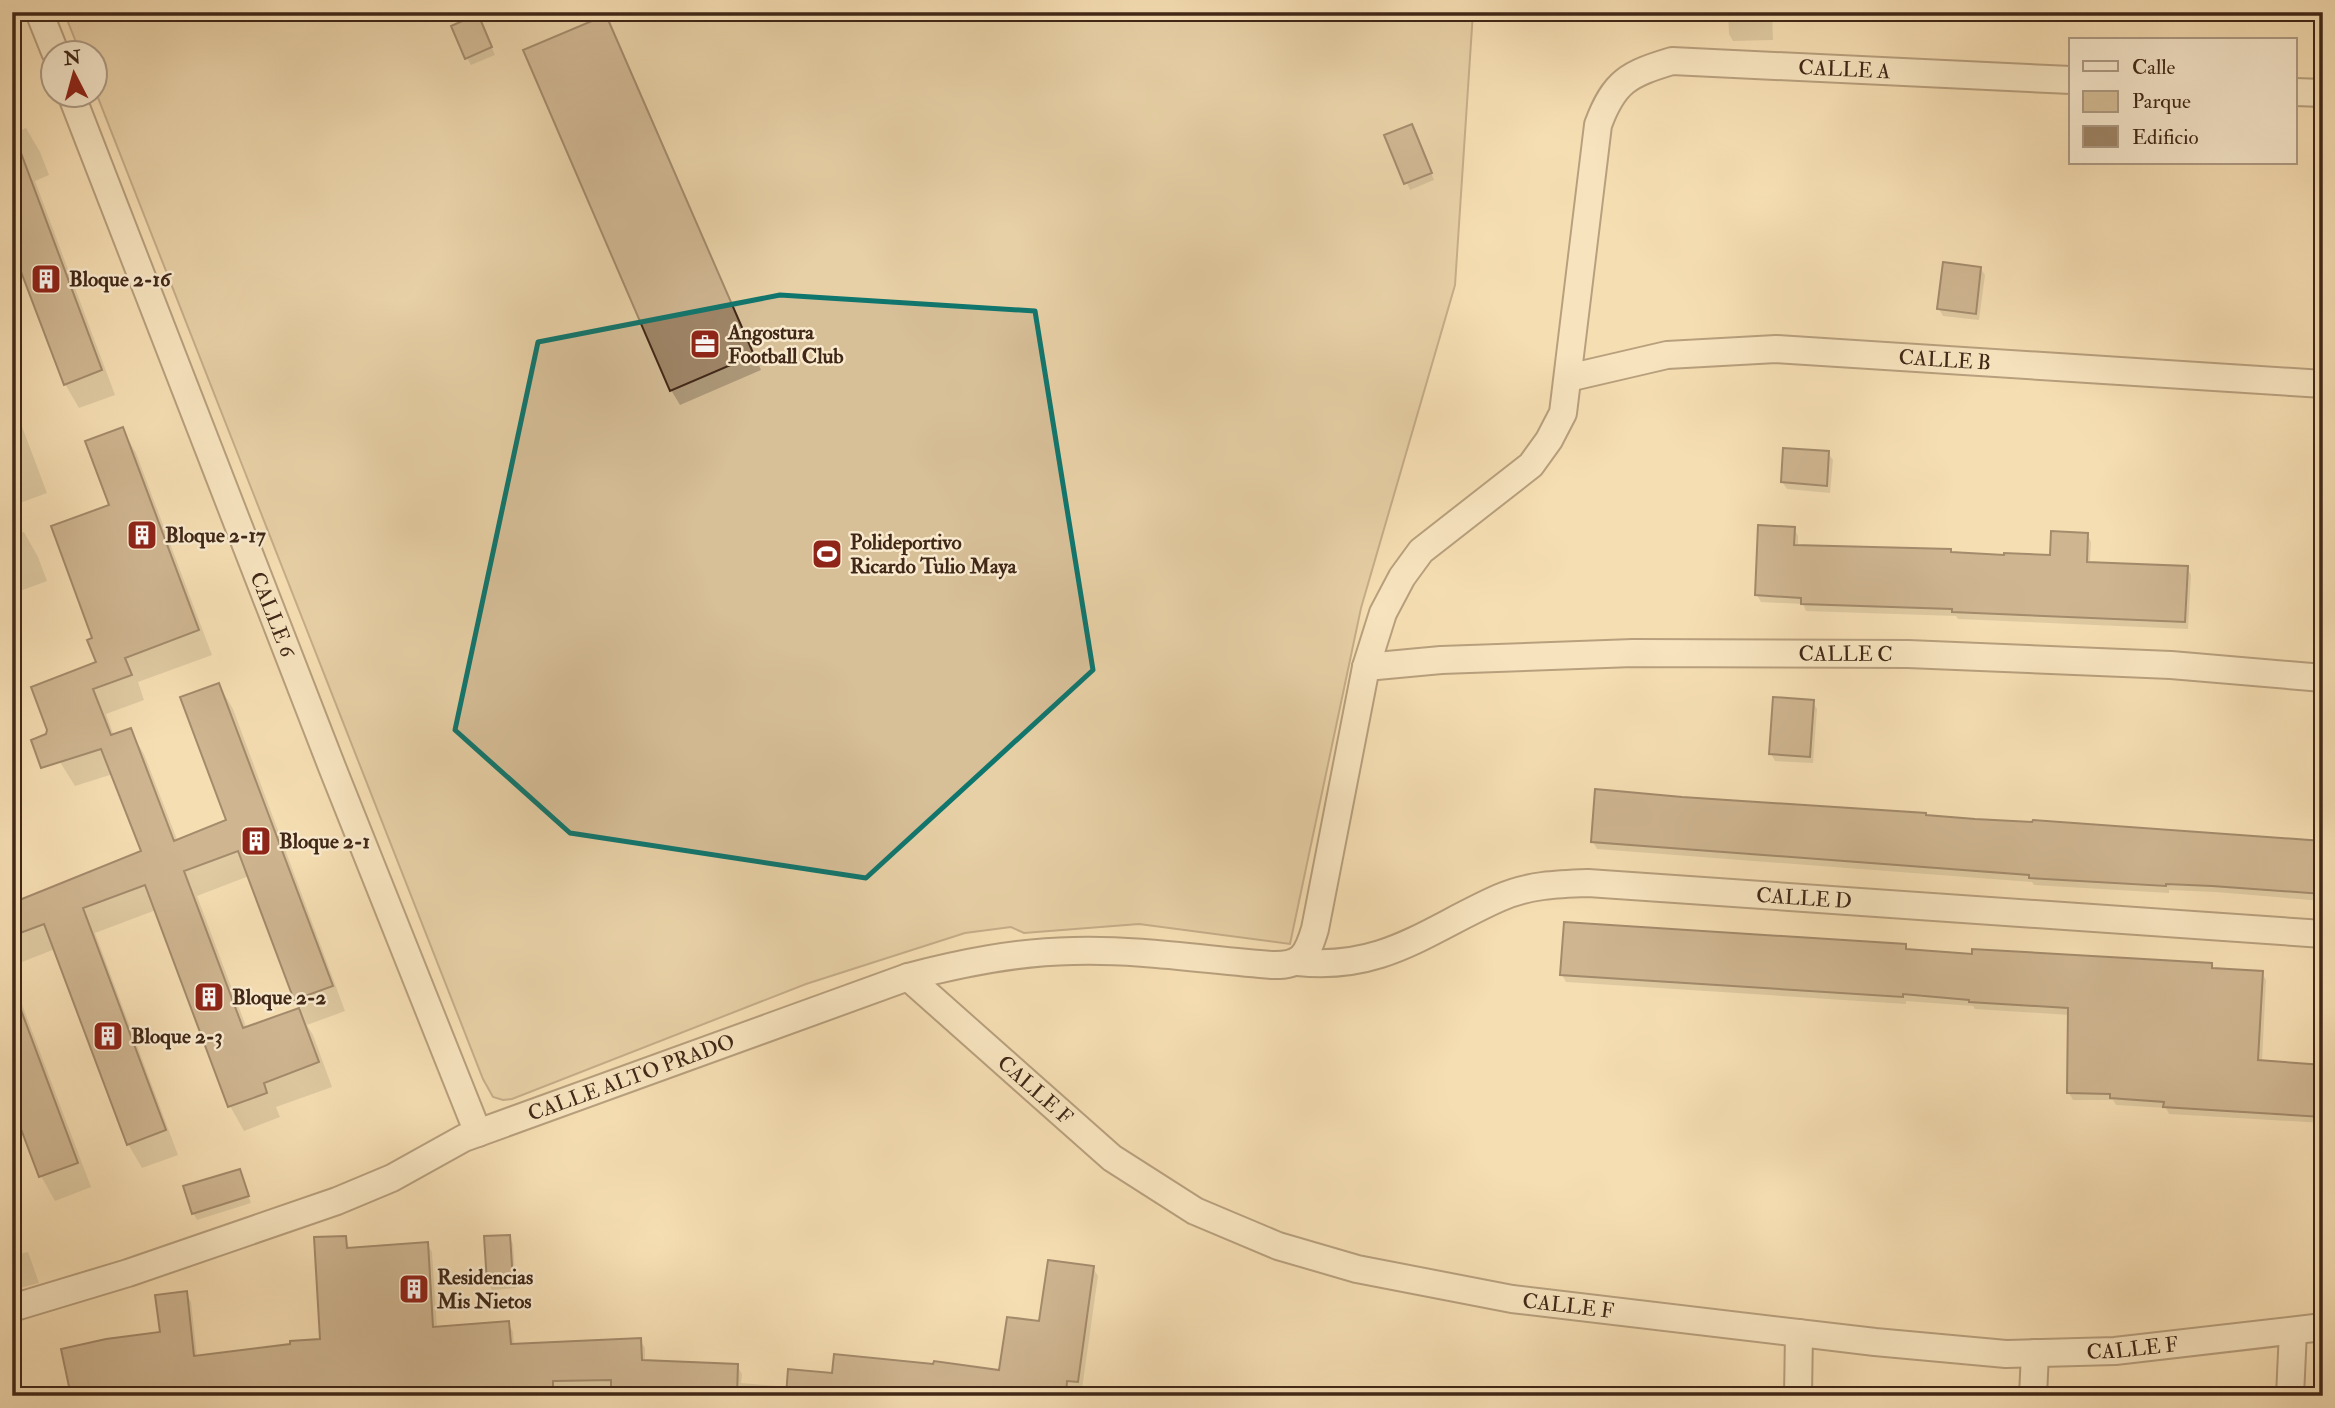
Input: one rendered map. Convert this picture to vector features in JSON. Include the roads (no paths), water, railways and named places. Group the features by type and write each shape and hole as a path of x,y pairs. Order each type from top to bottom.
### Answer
{"street":[{"path":"39,12 49,38"},
{"name":"CALLE A","path":"1568,378 1598,125 1606,102 1622,82 1643,69 1672,61 2069,80"},
{"path":"2296,92 2323,93"},
{"name":"CALLE 6","path":"76,108 337,779 478,1133"},
{"name":"CALLE B","path":"1568,378 1667,355 1776,349 2323,384"},
{"path":"1298,962 1306,953 1315,929 1366,667 1383,613 1402,577 1421,551 1531,465 1549,440 1563,413 1568,378"},
{"name":"CALLE C","path":"1366,667 1441,660 1633,653 1908,654 2171,665 2323,678"},
{"name":"CALLE D","path":"1272,965 1356,961 1379,955 1431,933 1500,897 1539,885 1588,883 2323,934"},
{"name":"CALLE ALTO PRADO","path":"12,1308 128,1273 337,1202 392,1178 464,1138 908,977 964,962 1020,954 1074,951 1134,953 1272,965"},
{"name":"CALLE F","path":"908,977 1112,1158 1195,1211 1278,1246 1357,1269 1512,1298 1800,1333 2006,1354 2115,1351 2323,1327"},
{"path":"2290,1396 2293,1331"},
{"path":"1798,1396 1800,1333"},
{"path":"2033,1396 2035,1353"}],"place":[{"name":"Bloque 2-16","path":"46,279"},
{"name":"Angostura Football Club","path":"705,344"},
{"name":"Bloque 2-17","path":"142,535"},
{"name":"Polideportivo Ricardo Tulio Maya","path":"827,554"},
{"name":"Bloque 2-1","path":"256,841"},
{"name":"Bloque 2-2","path":"209,997"},
{"name":"Bloque 2-3","path":"108,1036"},
{"name":"Residencias Mis Nietos","path":"414,1289"}]}
